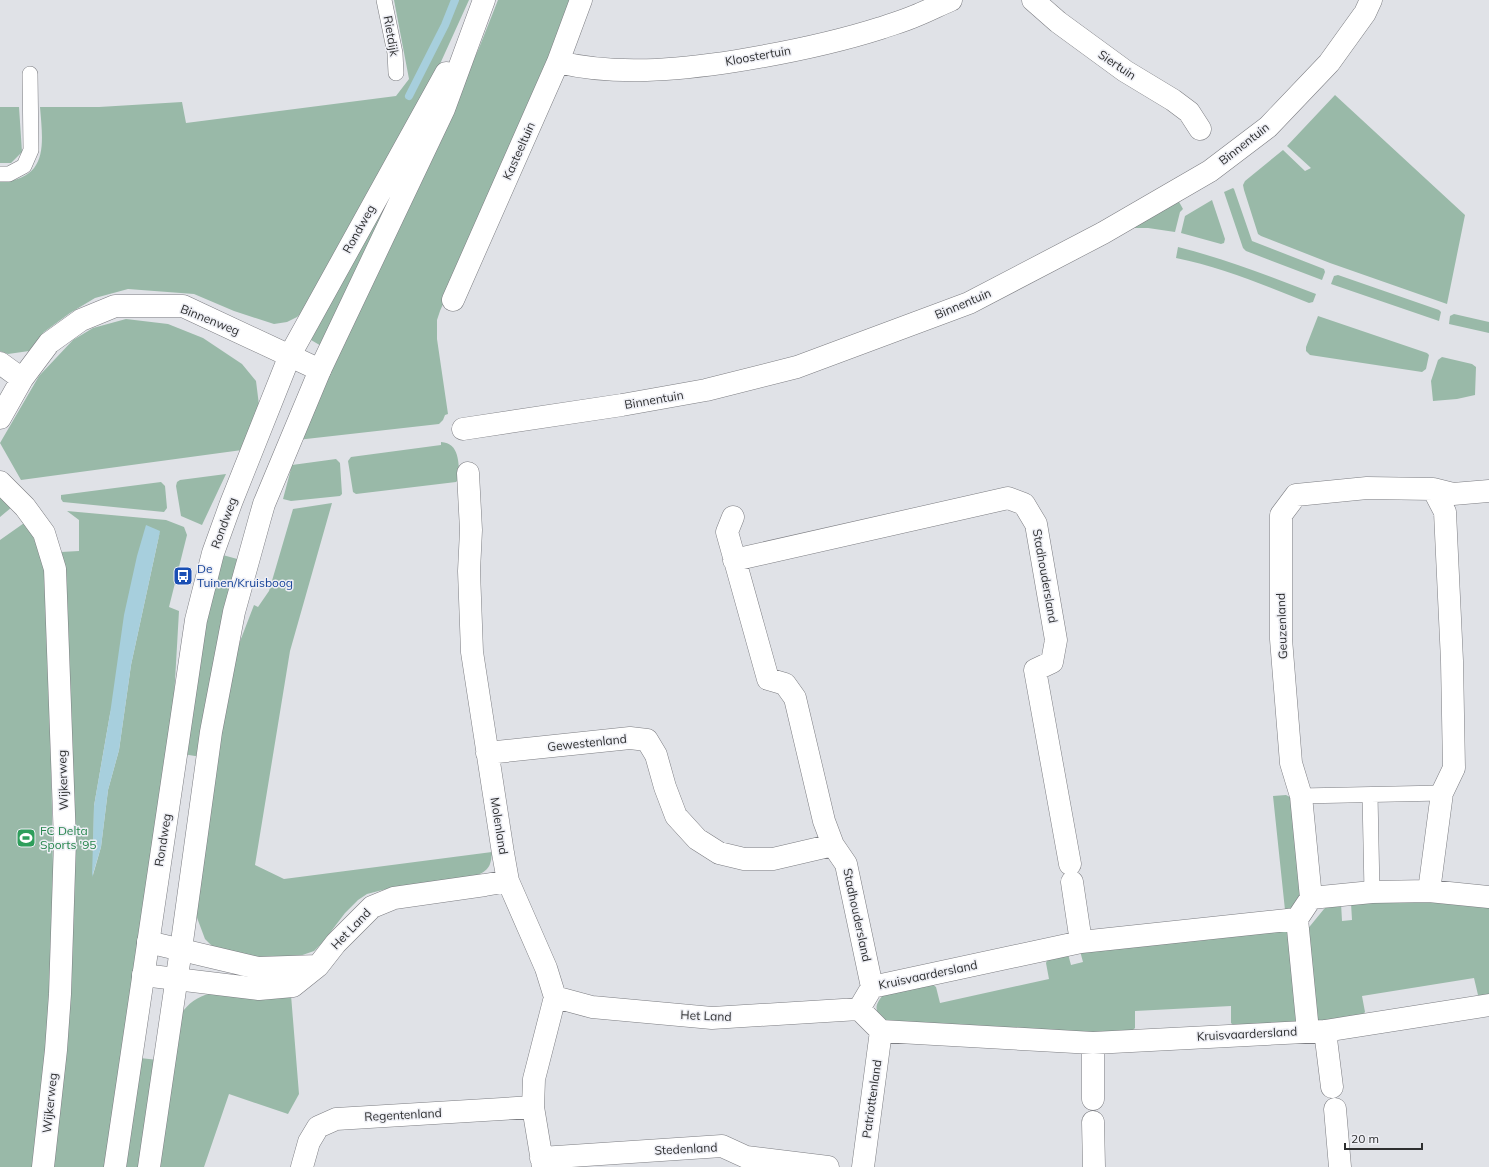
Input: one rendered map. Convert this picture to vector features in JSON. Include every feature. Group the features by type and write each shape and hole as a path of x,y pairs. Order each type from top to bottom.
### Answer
{"street":[{"name":"Rondweg","path":"149,1167 211,732 234,612 264,504 320,370 444,109 484,0"},
{"name":"Kasteeltuin","path":"453,300 558,62 581,0"},
{"name":"Kloostertuin","path":"558,62 578,67 601,70 639,70 702,66 762,57 850,37 914,17 951,0"},
{"name":"Siertuin","path":"1033,0 1058,22 1125,72 1173,100 1189,112 1200,130"},
{"name":"Binnentuin","path":"463,429 622,405 706,390 797,367 969,303 1102,233 1210,171 1268,127 1328,63 1365,13 1371,0"},
{"name":"Rondweg","path":"115,1167 196,620 213,553 231,503 290,355 474,25"},
{"name":"Binnenweg","path":"0,418 22,379 49,343 81,320 115,306 182,306 320,370"},
{"path":"0,363 22,379"},
{"name":"Molenland","path":"468,473 471,530 469,571 472,652 508,881 546,968 555,997"},
{"name":"Wijkerweg","path":"0,482 25,507 44,533 55,569 65,841 60,994 56,1050 43,1167"},
{"name":"Geuzenland","path":"1311,898 1301,796 1291,763 1281,639 1281,515 1296,495 1367,488 1433,489 1453,494 1489,491"},
{"path":"1429,890 1442,793 1454,768 1452,661 1445,512 1433,489"},
{"name":"Stadhoudersland","path":"734,560 1008,498 1024,504 1036,524 1056,640 1052,662 1035,670 1071,873 1081,942"},
{"name":"Stadhoudersland","path":"732,516 726,532 768,679 785,684 795,698 824,821 834,845 846,864 872,987"},
{"name":"Gewestenland","path":"487,753 630,738 647,740 656,754 665,787 676,816 697,839 719,853 744,859 773,859 834,845"},
{"name":"Het Land","path":"143,975 259,989 293,986 318,966 336,943 372,907 394,898 508,881"},
{"path":"1297,919 1311,898 1372,892 1429,890 1489,897"},
{"name":"Kruisvaardersland","path":"859,1009 872,987 1081,942 1297,919 1317,1031"},
{"path":"148,942 258,968 318,966"},
{"path":"542,1162 533,1107 534,1079 555,997"},
{"name":"Het Land","path":"555,997 592,1007 712,1018 859,1009"},
{"name":"Kruisvaardersland","path":"881,1031 1093,1042 1317,1031 1489,1005"},
{"path":"859,1009 881,1031"},
{"name":"Patriottenland","path":"863,1167 881,1031"},
{"path":"1317,1031 1332,1087"},
{"path":"1093,1042 1093,1099"},
{"name":"Regentenland","path":"302,1167 309,1142 318,1127 336,1119 533,1107"},
{"path":"1335,1109 1340,1167"},
{"path":"1093,1122 1094,1167"},
{"name":"Stedenland","path":"542,1162 722,1146 746,1157 828,1167"}],"lane":[{"name":"Rietdijk","path":"384,0 395,53 396,73"},
{"path":"0,174 9,174 24,166 31,150 30,74"},
{"path":"1301,796 1442,793"},
{"path":"1370,795 1372,892"}],"green space":[{"path":"394,0 469,0 435,75 306,309 297,317 287,322 274,324 234,311 194,294 128,289 95,298 70,313 44,332 29,351 8,354 0,351 0,182 16,179 27,174 35,167 40,157 42,146 40,107 99,107 182,102 186,123 396,96 409,79"},
{"path":"498,0 575,0 437,320 437,339 448,414 445,415 439,424 297,440 479,48"},
{"path":"1335,95 1465,215 1447,304 1330,263 1258,234 1244,190 1243,185 1245,181 1283,150 1305,171 1311,168 1287,146"},
{"path":"0,107 19,107 22,152 11,163 0,163"},
{"path":"435,107 323,347 311,340"},
{"path":"1233,188 1252,241 1324,269 1325,272 1322,280 1246,251 1243,248 1224,192"},
{"path":"1178,200 1183,209 1180,212 1175,232 1148,228 1132,228"},
{"path":"1212,200 1225,239 1224,243 1221,244 1181,233 1185,216"},
{"path":"1178,247 1247,268 1316,294 1313,302 1309,303 1210,266 1176,258"},
{"path":"1338,275 1439,310 1441,312 1439,321 1331,284 1334,276"},
{"path":"1454,314 1489,322 1489,333 1449,324 1450,316"},
{"path":"1318,316 1427,353 1429,355 1426,369 1422,372 1310,355 1306,351 1306,347"},
{"path":"126,319 168,324 203,338 242,364 256,381 259,405 242,450 21,480 0,443 39,376 73,340 93,328"},
{"path":"1442,357 1472,364 1476,367 1475,395 1457,399 1433,401 1431,381 1438,360"},
{"path":"441,442 452,446 457,455 460,478 456,482 356,494 353,492 348,461 351,457 441,445"},
{"path":"336,459 340,463 342,494 340,496 291,501 283,499 292,465"},
{"path":"226,474 202,525 181,516 176,486 177,482 180,480"},
{"path":"161,482 165,486 167,508 164,512 63,502 61,499 61,495"},
{"path":"0,490 12,507 0,517"},
{"path":"332,503 290,651 255,865 284,879 492,852 492,857 487,869 476,876 394,887 367,894 358,900 345,913 323,942 314,951 291,959 263,960 213,947 205,939 196,915 229,670 254,605 258,607 269,591 293,509"},
{"path":"67,511 166,520 184,527 187,535 169,607 179,611 172,733 110,1167 49,1167 64,578 61,552 79,551 79,520","holes":["160,531 131,665 119,750 108,790 101,847 93,875 94,806 110,714"]},
{"name":"FC Delta Sports '95","path":"27,521 48,574 54,928 50,1021 34,1167 0,1167 0,540"},
{"path":"219,554 241,560 201,757 183,754 190,705"},
{"path":"1286,795 1290,797 1303,889 1295,906 1285,910 1273,796"},
{"path":"1434,899 1489,905 1489,997 1483,998 1478,995 1474,978 1362,996 1365,1012 1362,1016 1316,1021 1306,931 1324,909 1331,904 1341,903 1342,921 1352,920 1351,903"},
{"path":"1291,930 1302,1017 1296,1023 1234,1026 1231,1023 1231,1006 1135,1011 1135,1028 1131,1032 1091,1034 890,1024 879,1015 877,1011 877,1004 883,995 932,984 936,987 940,1003 1049,979 1046,963 1048,958 1068,954 1071,965 1083,962 1080,951"},
{"path":"214,993 291,995 299,1094 288,1114 229,1094 204,1167 157,1167 183,1011 197,999"},
{"path":"140,1058 158,1060 144,1167 125,1167"}],"water":[{"path":"146,525 160,531 131,665 119,750 108,790 101,847 92,877 94,806 110,714 124,615 137,556"}],"waterway":[{"path":"409,96 445,25 455,0"}],"place":[{"name":"De Tuinen/Kruisboog","path":"183,576"},
{"name":"FC Delta Sports '95","path":"26,838"}]}
